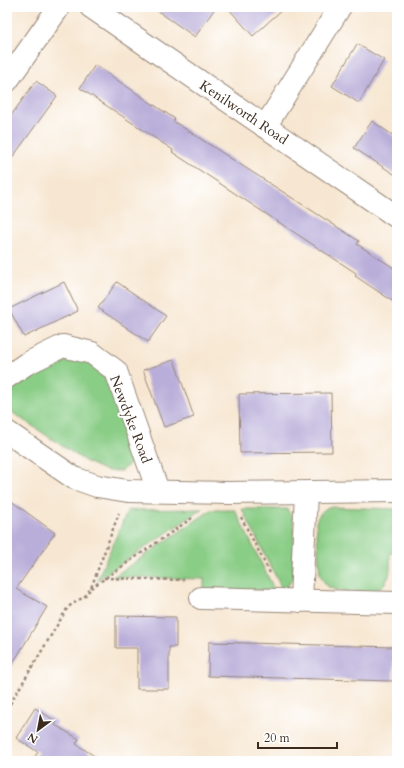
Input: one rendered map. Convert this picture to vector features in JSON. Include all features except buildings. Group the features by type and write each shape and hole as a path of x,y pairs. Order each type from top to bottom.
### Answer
{"street":[{"path":"7,81 59,7"},
{"name":"Kenilworth Road","path":"91,7 397,217"},
{"path":"265,127 340,7"},
{"name":"Newdyke Road","path":"7,377 26,364 63,346 92,353 116,372 158,491"},
{"path":"7,432 74,478 97,486 128,491 229,493 397,491"},
{"path":"293,601 306,493"},
{"path":"201,598 397,603"}],"path":[{"path":"91,588 128,491"},
{"path":"229,493 293,601"},
{"path":"7,710 68,607 85,596 91,588 104,578 196,516"},
{"path":"104,578 201,581 201,598"}],"green space":[{"path":"72,354 104,369 137,456 122,471 106,471 85,461 7,409 7,387"},
{"path":"328,507 397,509 397,553 390,553 389,575 385,583 379,588 368,591 354,592 333,589 324,582 320,575 316,522 320,513"},
{"path":"202,509 97,580 128,510"},
{"path":"242,509 287,509 292,517 294,527 293,578 287,587 282,589"},
{"path":"211,510 235,510 275,591 204,589 204,579 113,577"}]}
